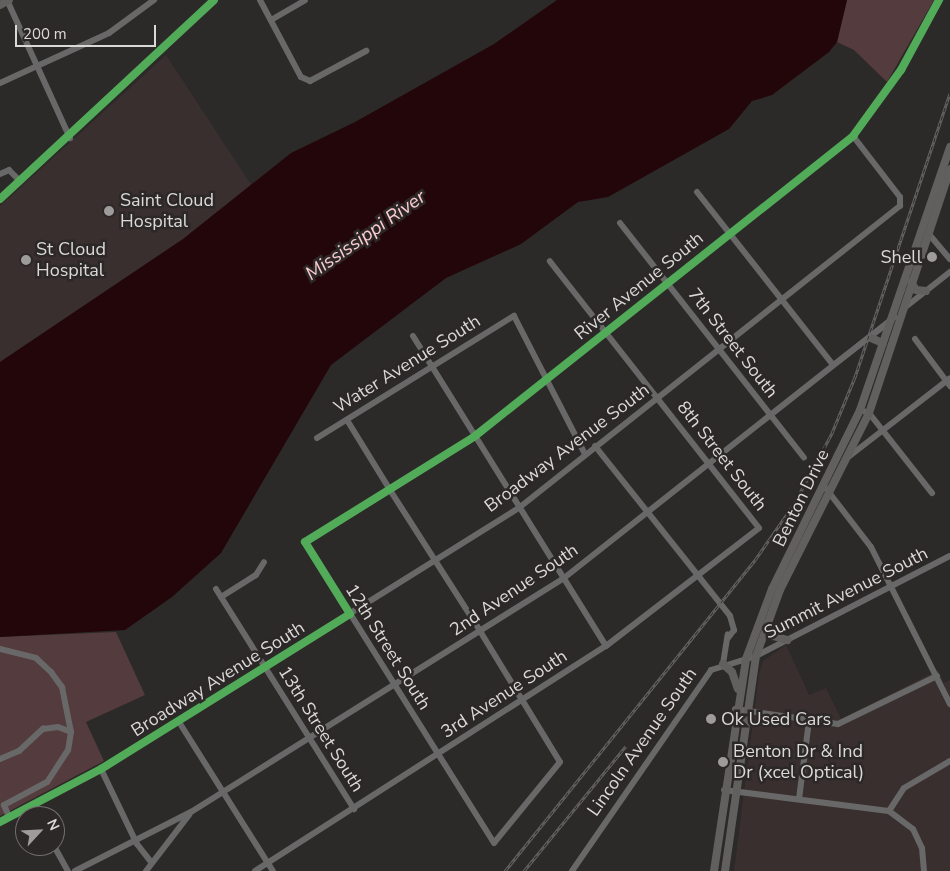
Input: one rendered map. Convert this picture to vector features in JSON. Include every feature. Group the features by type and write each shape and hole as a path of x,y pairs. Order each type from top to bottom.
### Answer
{"main road":[{"name":"Benton Drive","path":"725,871 746,710 756,656 768,623 860,410 950,146"},
{"name":"Benton Drive","path":"714,871 735,709 746,659 772,589 827,488 847,458 869,413 950,169"},
{"path":"911,282 916,290 926,291"},
{"path":"872,338 882,344"},
{"path":"768,623 773,636 787,640"},
{"path":"723,664 732,672 739,693"}],"street":[{"path":"0,83 109,32 154,0"},
{"path":"0,199 70,138 214,0"},
{"path":"260,0 301,77 310,81 366,51"},
{"path":"271,20 305,0"},
{"name":"River Avenue South","path":"305,542 475,436 853,136 900,70 939,0"},
{"path":"7,1 70,138"},
{"name":"Broadway Avenue South","path":"0,822 101,769 179,722 520,507 781,300 902,202 853,136"},
{"path":"0,174 9,170 20,181"},
{"path":"697,192 833,365"},
{"name":"7th Street South","path":"620,223 804,458"},
{"path":"928,234 950,260"},
{"name":"8th Street South","path":"550,261 760,528"},
{"name":"2nd Avenue South","path":"76,871 191,812 564,578 950,272"},
{"name":"Water Avenue South","path":"317,438 514,316 547,380"},
{"name":"2nd Avenue South","path":"833,365 872,338 891,319"},
{"path":"413,336 606,646"},
{"path":"847,458 949,382 915,339"},
{"path":"547,380 585,454"},
{"path":"860,410 869,413 884,430 932,493"},
{"path":"347,420 523,701"},
{"path":"595,446 732,620 733,634 728,638 723,664"},
{"path":"827,488 871,546 950,704"},
{"name":"3rd Avenue South","path":"255,871 523,701 606,646 760,528"},
{"name":"12th Street South","path":"305,542 494,843 560,762 523,701"},
{"name":"Summit Avenue South","path":"756,656 950,556"},
{"path":"221,597 256,575 264,562"},
{"name":"13th Street South","path":"216,589 354,809"},
{"path":"0,649 36,658 51,672 62,687 70,732 68,750 47,782 4,805 9,817"},
{"name":"Lincoln Avenue South","path":"572,871 703,677 723,664 756,656"},
{"path":"735,709 809,721 848,721 936,676"},
{"path":"799,800 809,721"},
{"path":"179,722 273,871"},
{"path":"0,759 19,750 42,729 58,727 70,732"},
{"path":"889,811 904,788 950,762"},
{"path":"101,769 134,840 151,862"},
{"path":"724,790 889,811 913,829 922,848 924,871"},
{"name":"2nd Avenue South","path":"146,871 191,812"},
{"path":"60,856 68,871"}],"shaded area":[{"path":"847,0 934,0 887,82 854,50 837,42"},
{"name":"Saint Cloud Hospital","path":"166,55 252,186 183,239 0,362 0,206"},
{"path":"116,632 145,695 86,722 104,761 19,806 15,806 15,808 0,816 0,637"},
{"path":"786,645 809,695 826,688 841,719 938,670 944,683 950,680 950,871 734,871 759,674 763,661"}],"water":[{"name":"Mississippi River","path":"557,0 847,0 837,42 829,52 772,95 752,101 729,129 608,197 578,202 521,244 446,278 331,365 221,553 172,597 125,630 0,637 0,362 183,239 291,153 355,122 494,44"}],"railway":[{"path":"505,871 755,560 794,504 832,433 855,377 950,93"},
{"path":"524,871 626,746"}],"cycle path":[{"path":"0,199 214,0"},
{"path":"0,822 101,769 350,614 305,542 475,436 853,136 901,70 939,0"}],"place":[{"name":"Saint Cloud Hospital","path":"109,211"},
{"name":"Shell","path":"932,257"},
{"name":"St Cloud Hospital","path":"26,260"},
{"name":"Ok Used Cars","path":"711,719"},
{"name":"Benton Dr & Ind Dr (xcel Optical)","path":"723,762"}]}
